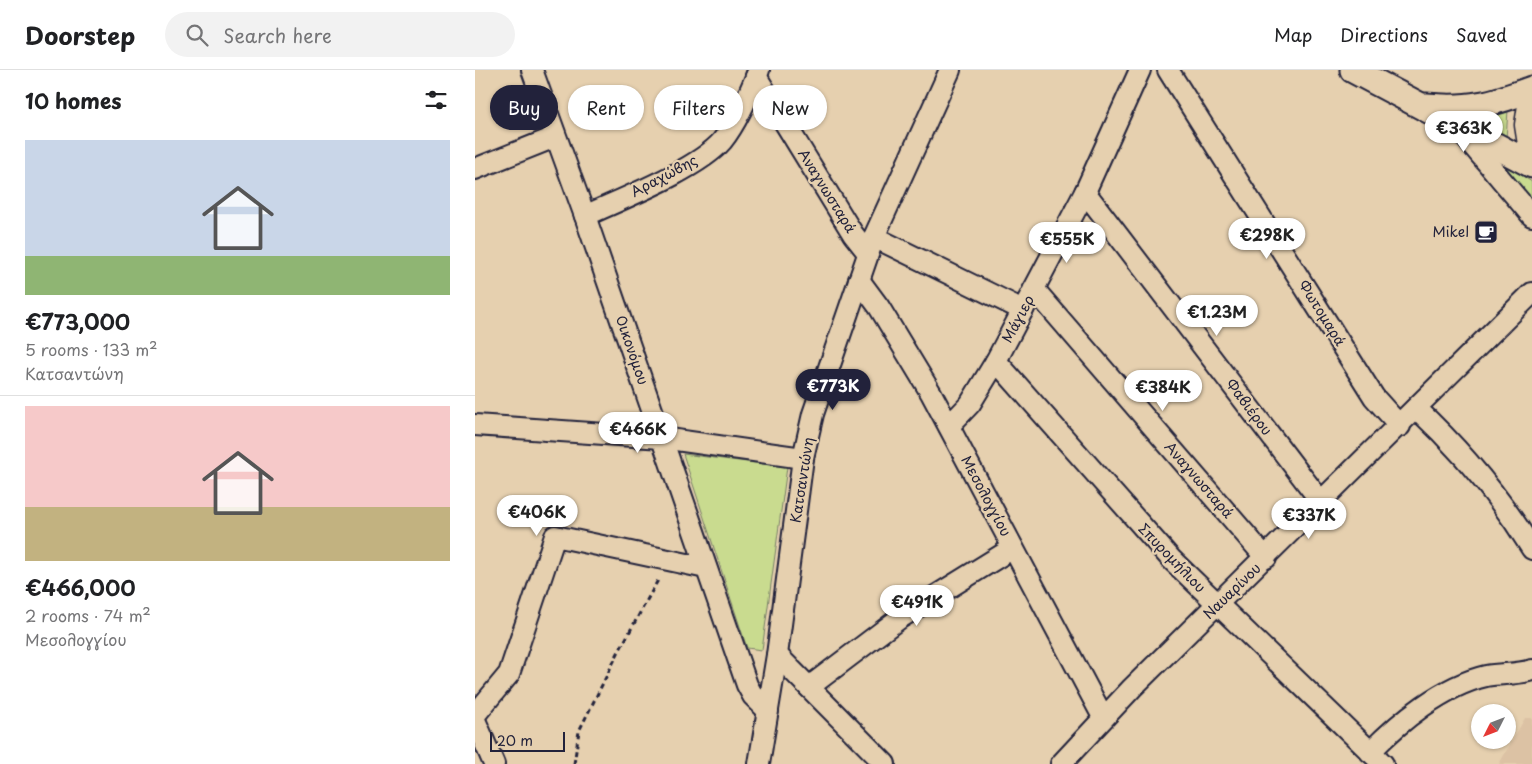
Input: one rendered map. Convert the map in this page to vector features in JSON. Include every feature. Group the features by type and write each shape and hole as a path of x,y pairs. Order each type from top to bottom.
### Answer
{"main road":[{"path":"1532,106 1529,125 1532,144"}],"street":[{"name":"Οικονόμου","path":"532,70 585,216 747,685 753,696 768,710"},
{"name":"Κατσαντώνη","path":"759,764 777,655 803,458 817,402 871,245 950,70"},
{"name":"Μάγιερ","path":"949,426 970,404 1023,310 1085,192 1140,70"},
{"name":"Φωτομαρά","path":"1168,70 1374,397 1400,426"},
{"path":"1353,70 1532,166"},
{"name":"Αναγνωσταρά","path":"758,73 853,234 871,245 1023,310"},
{"name":"Αραχώβης","path":"585,216 673,174 721,142 732,127 758,73"},
{"path":"1416,105 1470,108 1496,102 1532,89"},
{"path":"1457,127 1532,216"},
{"path":"475,169 555,137"},
{"name":"Φαβιέρου","path":"1085,192 1322,503"},
{"name":"Μεσολογγίου","path":"859,280 903,344 949,426 1103,717"},
{"name":"Αναγνωσταρά","path":"1034,289 1266,558"},
{"name":"Ναυαρίνου","path":"1061,764 1103,717 1400,426 1532,293"},
{"name":"Σπυρομήλιου","path":"996,360 1134,518 1218,605 1377,758"},
{"path":"1416,408 1474,469 1508,513 1532,549"},
{"path":"475,425 662,438 803,458"},
{"path":"475,715 509,674 555,536 706,568"},
{"path":"809,686 900,618 1013,548"},
{"path":"777,655 885,764"},
{"path":"1377,758 1404,719 1442,696 1485,676 1532,670"},
{"path":"475,720 494,764"}],"path":[{"path":"574,764 579,731 618,653 669,560"}],"shaded area":[{"path":"1525,718 1532,718 1532,764 1499,764 1507,749 1516,749 1516,734"}],"green space":[{"path":"1508,110 1506,139 1487,127 1490,114"},
{"path":"1499,161 1532,182 1532,200"},
{"path":"683,454 787,467 762,650 747,648"}],"place":[{"name":"Mikel","path":"1486,232"}]}
